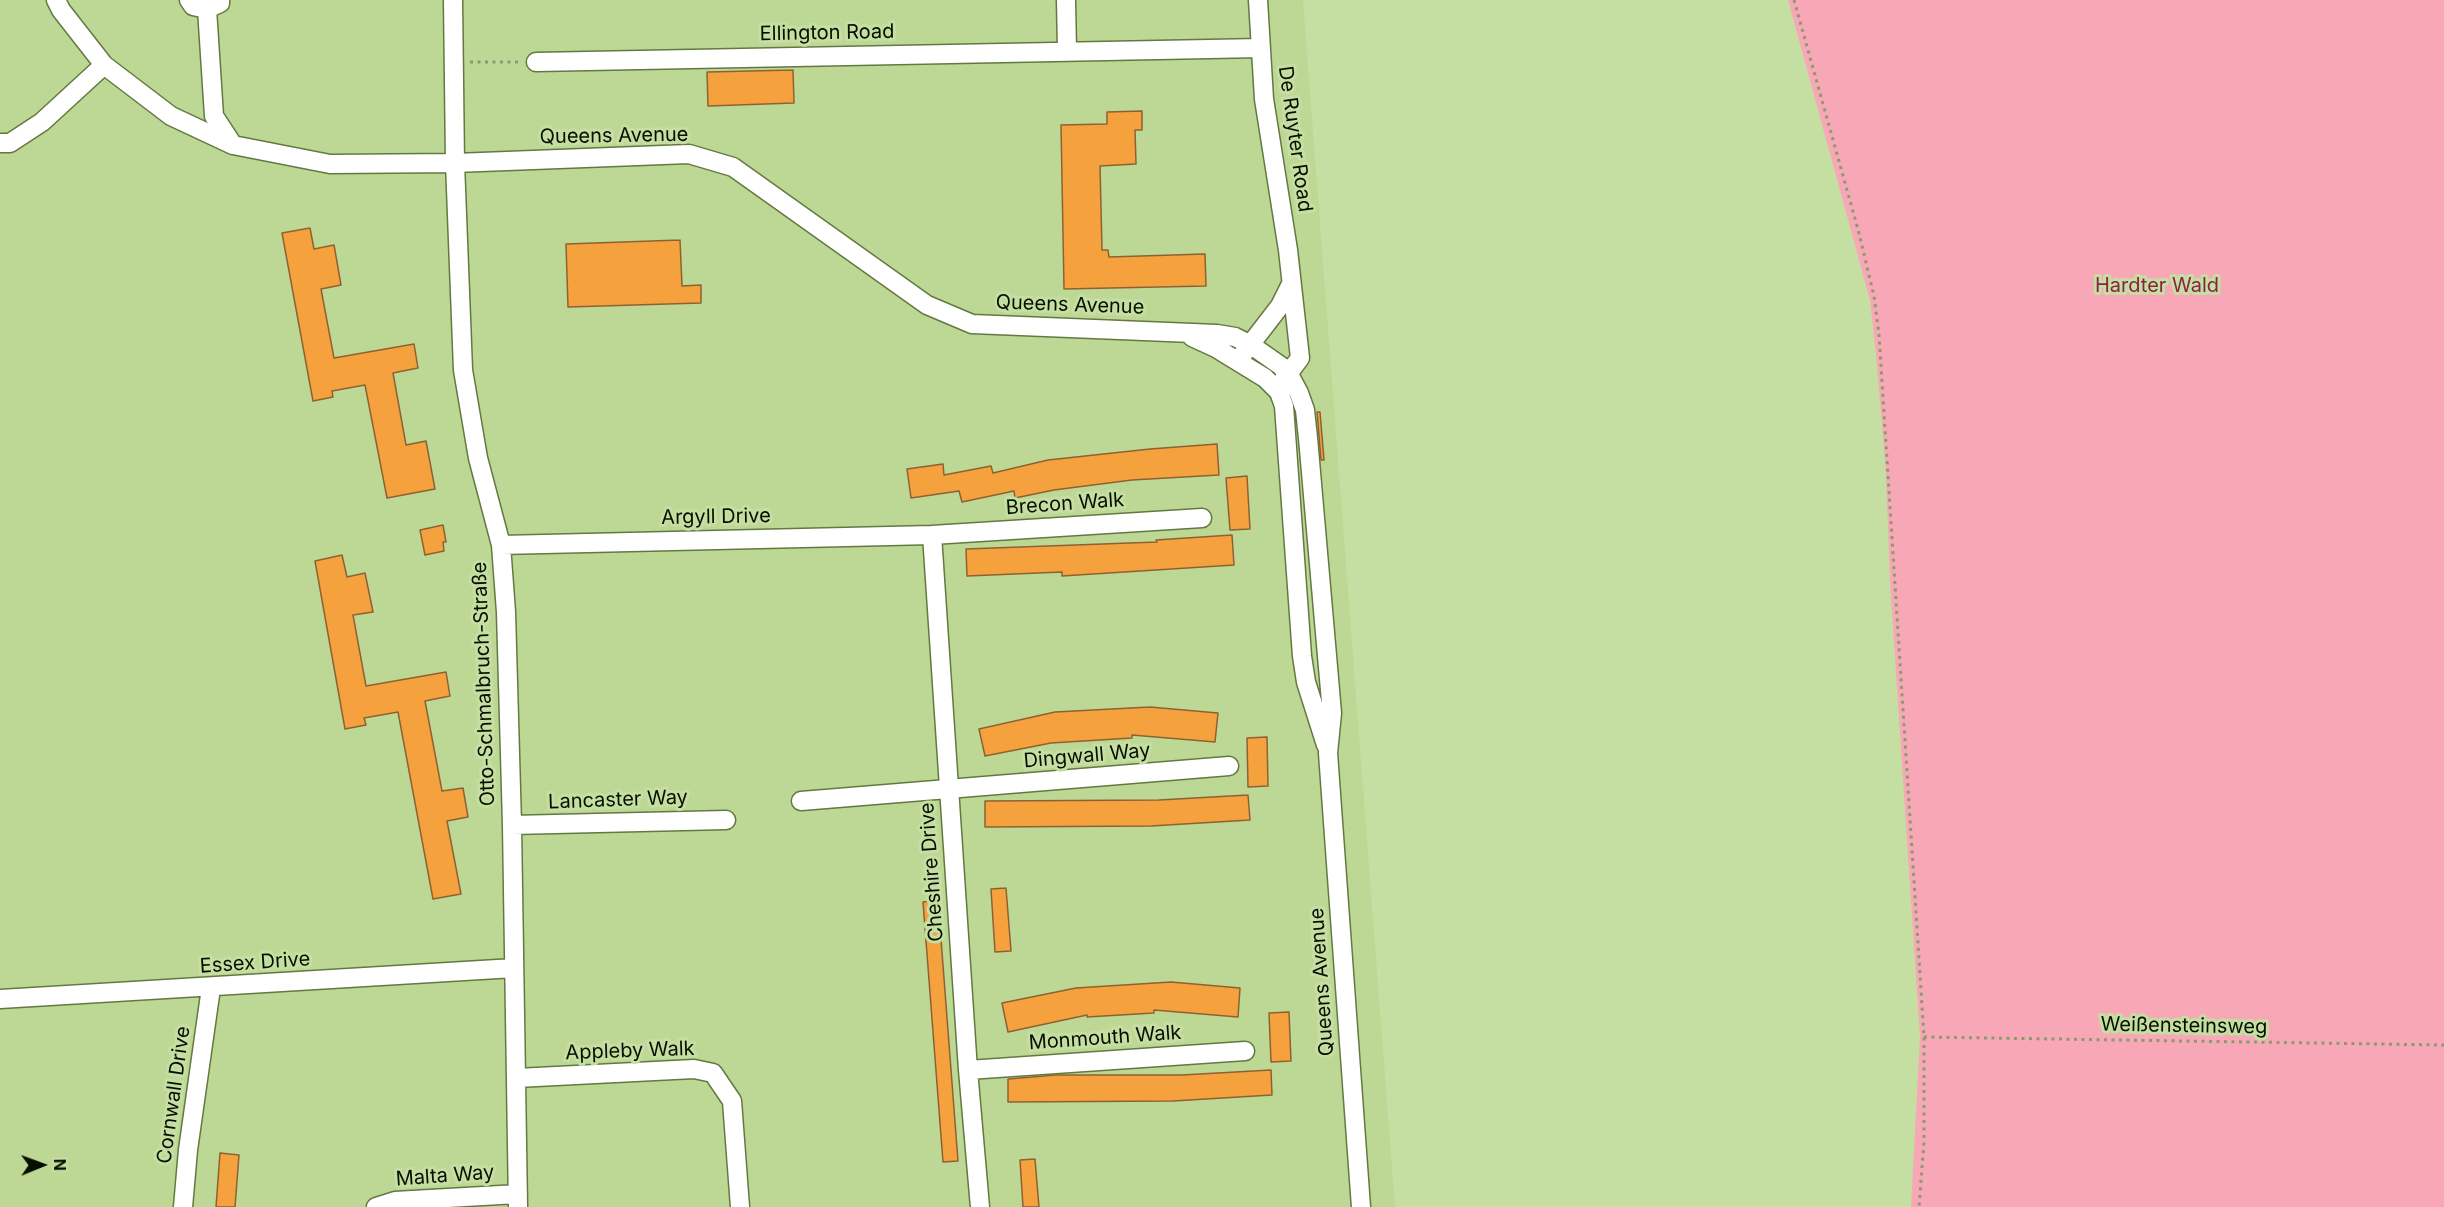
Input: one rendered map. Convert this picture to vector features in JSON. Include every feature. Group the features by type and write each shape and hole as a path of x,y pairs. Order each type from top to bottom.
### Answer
{"lane":[{"name":"Queens Avenue","path":"56,0 61,10 104,65 171,116 233,145 330,164 455,163 689,154 733,167 927,305 972,324 1182,332 1235,337 1266,354 1289,375 1302,401 1307,429 1332,713 1328,753 1361,1207"},
{"path":"189,0 193,6 214,5 214,116 233,145"},
{"name":"Otto-Schmalbruch-Straße","path":"453,0 455,163 463,370 478,458 501,545 506,612 518,1201"},
{"path":"1066,0 1067,51"},
{"name":"De Ruyter Road","path":"1258,0 1264,99 1288,250 1300,358 1276,389"},
{"name":"Ellington Road","path":"536,62 1262,48"},
{"path":"0,143 10,143 42,122 104,65"},
{"path":"1238,361 1280,306 1291,284"},
{"name":"Queens Avenue","path":"1182,332 1265,378 1276,389 1284,406 1306,682 1328,753"},
{"name":"Brecon Walk","path":"932,535 1202,518"},
{"name":"Argyll Drive","path":"501,545 932,535"},
{"name":"Cheshire Drive","path":"932,535 968,1070 980,1207"},
{"name":"Dingwall Way","path":"801,801 1229,766"},
{"name":"Lancaster Way","path":"512,825 726,820"},
{"name":"Essex Drive","path":"0,999 514,968"},
{"name":"Cornwall Drive","path":"183,1207 188,1150 211,988"},
{"name":"Monmouth Walk","path":"968,1070 1245,1051"},
{"name":"Appleby Walk","path":"517,1078 694,1069 713,1073 732,1101 740,1207"},
{"name":"Malta Way","path":"376,1207 395,1201 518,1201"}],"path":[{"path":"1794,0 1859,233 1874,296 1879,335 1924,1037 1924,1142 1919,1207"},
{"path":"453,62 536,62"},
{"name":"Weißensteinsweg","path":"1924,1037 2444,1045"}],"shaded area":[{"path":"0,0 1303,0 1395,1207 0,1207"}],"green space":[{"name":"Hardter Wald","path":"1788,0 2444,0 2444,1207 1911,1207 1920,1037 1890,581 1886,472 1876,354 1870,300"}],"building":[{"path":"793,70 794,103 708,106 707,72"},
{"path":"1142,111 1142,130 1135,130 1136,164 1100,166 1102,250 1108,250 1109,257 1205,254 1206,286 1064,289 1061,125 1107,124 1107,112"},
{"path":"310,228 314,249 334,245 341,285 321,289 334,358 414,344 418,368 393,373 406,445 426,441 435,489 387,498 365,385 332,391 333,397 313,401 282,233"},
{"path":"680,240 682,286 701,285 701,303 568,307 566,244"},
{"path":"1317,412 1320,412 1324,460 1321,460"},
{"path":"1217,444 1219,475 1132,480 1054,490 1015,498 1014,491 962,502 959,491 911,498 907,469 943,464 944,475 991,466 993,473 1048,460"},
{"path":"1247,476 1250,529 1230,530 1226,478"},
{"path":"443,525 446,542 443,542 444,551 425,555 420,530"},
{"path":"1232,535 1234,565 1062,576 1062,572 967,576 966,549 1157,542 1156,540"},
{"path":"342,555 347,577 365,573 373,612 353,615 366,686 446,672 450,696 425,701 442,791 463,788 468,817 447,821 461,894 433,899 398,712 364,718 366,725 345,729 315,561"},
{"path":"1150,707 1218,713 1215,742 1132,735 1132,738 1051,743 985,756 979,729 1055,712"},
{"path":"1267,737 1268,786 1248,787 1247,738"},
{"path":"1248,795 1250,820 1151,826 985,827 985,801 1159,800"},
{"path":"1006,888 1011,951 995,952 991,889"},
{"path":"938,900 958,1161 943,1162 923,902"},
{"path":"1171,982 1240,988 1238,1017 1154,1010 1154,1013 1087,1017 1087,1015 1008,1032 1002,1003 1076,988"},
{"path":"1289,1012 1291,1061 1271,1062 1269,1013"},
{"path":"1271,1070 1272,1095 1173,1101 1008,1102 1008,1079 1056,1075 1182,1075"},
{"path":"220,1153 239,1155 235,1207 216,1207"},
{"path":"1035,1159 1039,1207 1023,1207 1020,1160"}]}
